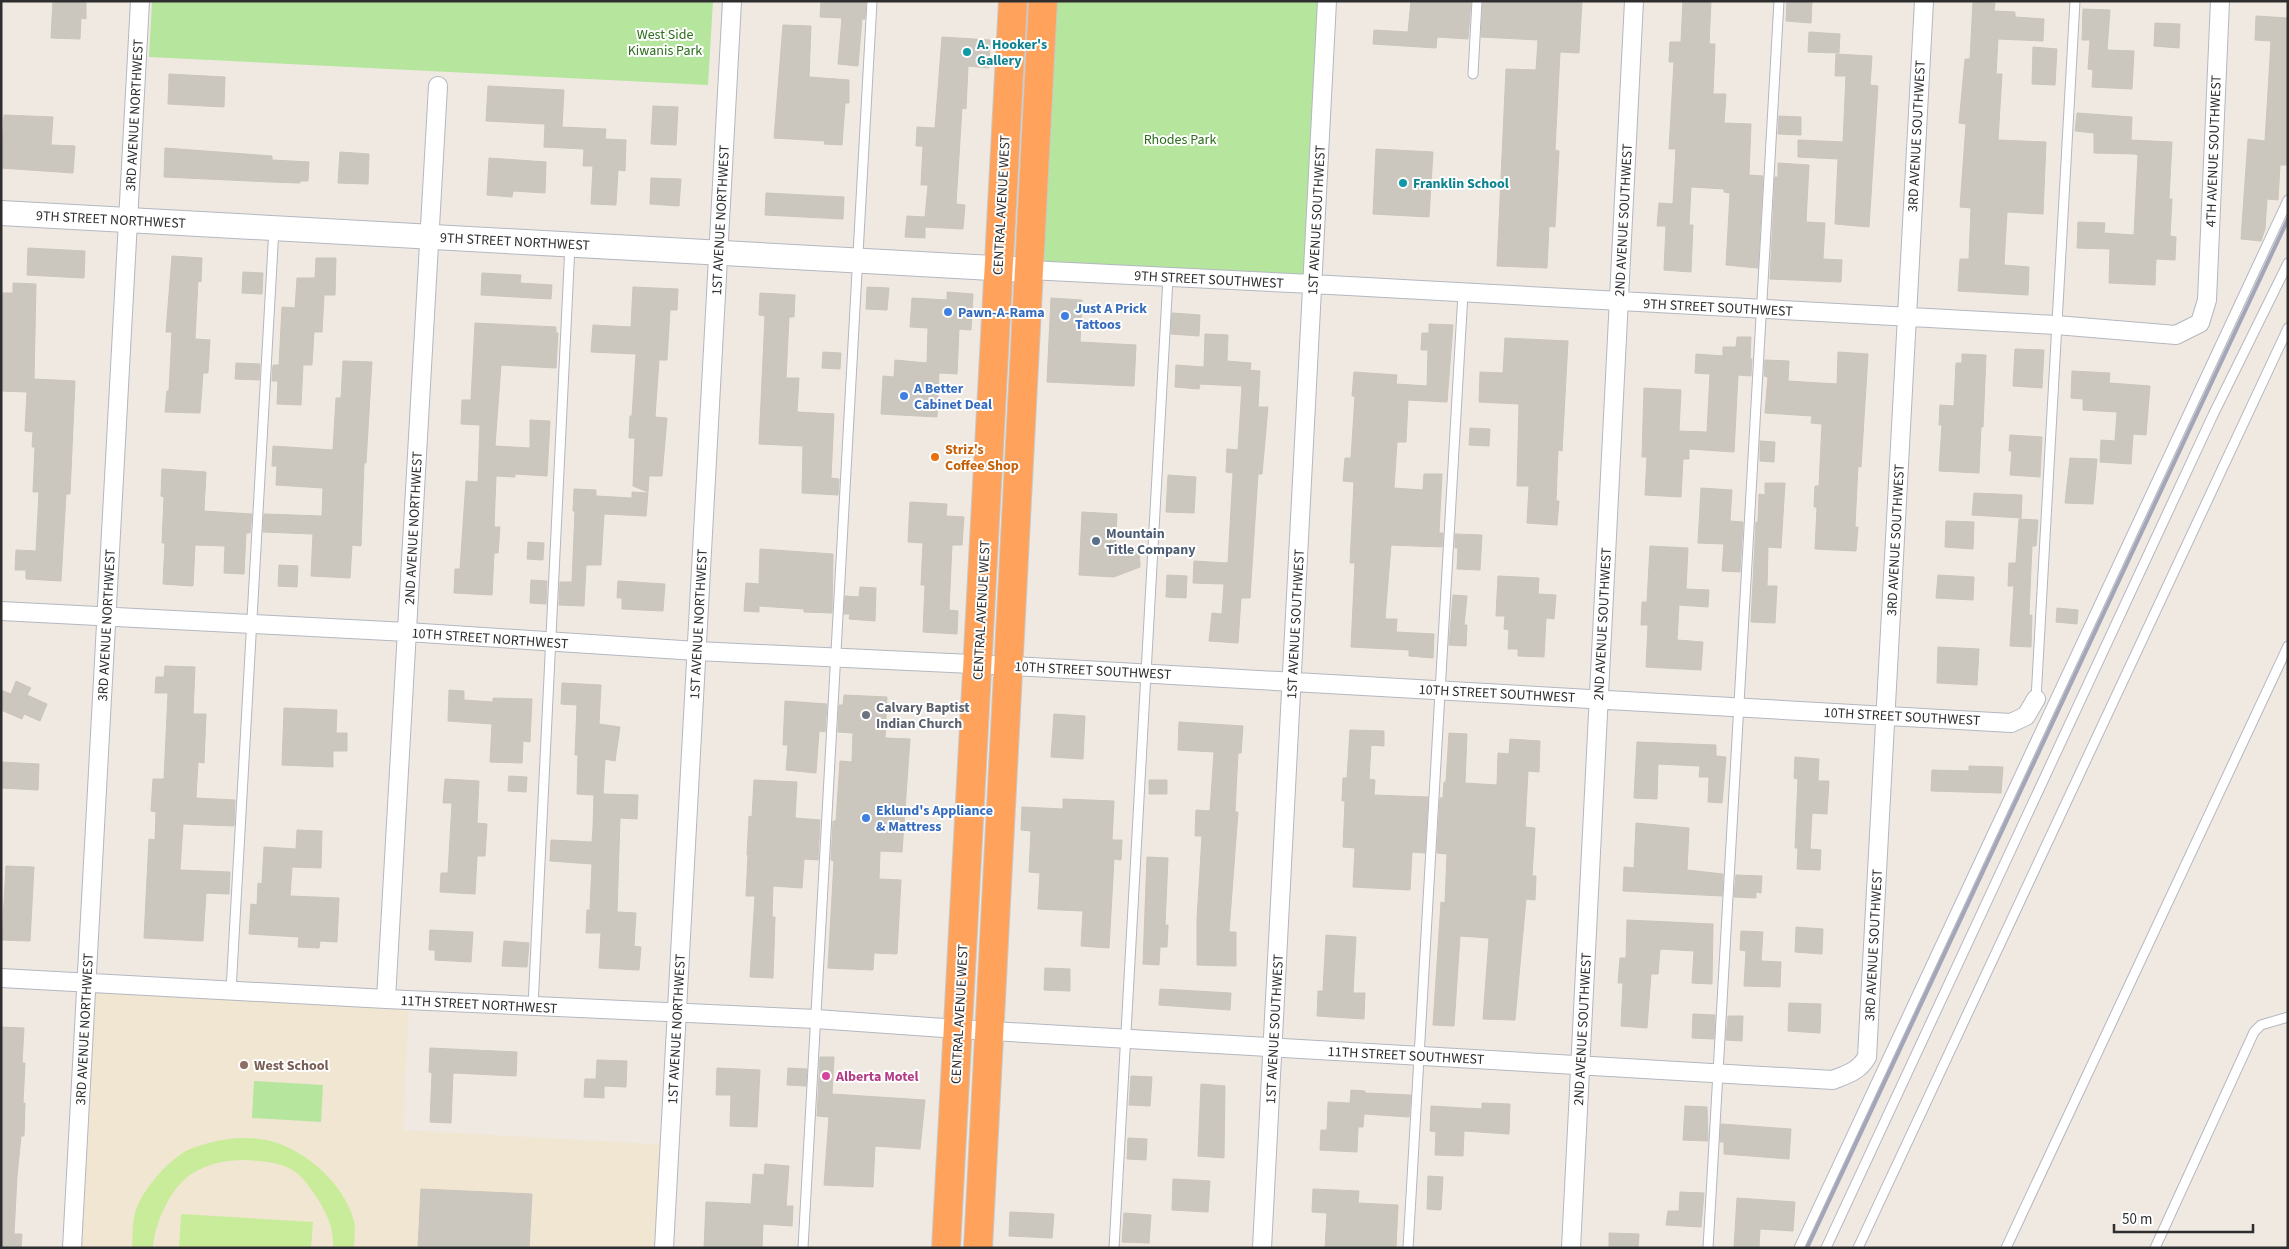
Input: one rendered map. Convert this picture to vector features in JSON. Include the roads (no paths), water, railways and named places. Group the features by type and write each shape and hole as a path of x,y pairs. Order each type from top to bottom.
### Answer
{"highway":[{"name":"CENTRAL AVENUE WEST","path":"946,1248 1013,1"},
{"path":"978,1248 1043,1"}],"street":[{"name":"3RD AVENUE NORTHWEST","path":"72,1248 140,1"},
{"name":"1ST AVENUE NORTHWEST","path":"664,1248 732,1"},
{"name":"1ST AVENUE SOUTHWEST","path":"1262,1248 1328,1"},
{"name":"2ND AVENUE SOUTHWEST","path":"1571,1248 1634,1"},
{"name":"3RD AVENUE SOUTHWEST","path":"1852,1073 1862,1066 1867,1056 1924,1"},
{"name":"4TH AVENUE SOUTHWEST","path":"2207,300 2220,1"},
{"name":"2ND AVENUE NORTHWEST","path":"386,1000 438,86"},
{"name":"9TH STREET NORTHWEST","path":"1,213 1029,270"},
{"name":"9TH STREET SOUTHWEST","path":"1029,270 2056,325 2176,335 2200,323 2207,300"},
{"name":"10TH STREET NORTHWEST","path":"1,612 407,632 697,651 978,664"},
{"name":"10TH STREET SOUTHWEST","path":"978,664 2011,722 2026,716 2036,699"},
{"name":"11TH STREET NORTHWEST","path":"1,978 386,1000 816,1019 958,1030"},
{"name":"11TH STREET SOUTHWEST","path":"958,1030 1833,1080 1852,1073"}],"lane":[{"path":"803,1248 872,1"},
{"path":"1473,74 1477,1"},
{"path":"1708,1248 1779,1"},
{"path":"2036,699 2075,1"},
{"path":"1799,1248 2288,200"},
{"path":"231,991 274,228"},
{"path":"533,1006 570,244"},
{"path":"1826,1248 2209,424 2288,263"},
{"path":"1114,1248 1124,1039 1168,278"},
{"path":"1408,1248 1463,293"},
{"path":"1858,1248 2288,328"},
{"path":"2006,1248 2288,646"},
{"path":"2155,1248 2254,1032 2260,1025 2288,1017"}],"railway":[{"path":"1807,1248 2288,219"}],"place":[{"name":"A. Hooker's Gallery","path":"967,52"},
{"name":"Franklin School","path":"1403,183"},
{"name":"Pawn-A-Rama","path":"948,312"},
{"name":"Just A Prick Tattoos","path":"1065,316"},
{"name":"A Better Cabinet Deal","path":"904,396"},
{"name":"Striz's Coffee Shop","path":"935,457"},
{"name":"Mountain Title Company","path":"1096,541"},
{"name":"Calvary Baptist Indian Church","path":"866,715"},
{"name":"Eklund's Appliance & Mattress","path":"866,818"},
{"name":"West School","path":"244,1065"},
{"name":"Alberta Motel","path":"826,1076"}],"park label":[{"name":"West Side Kiwanis Park","path":"665,42"},
{"name":"Rhodes Park","path":"1180,139"}]}
